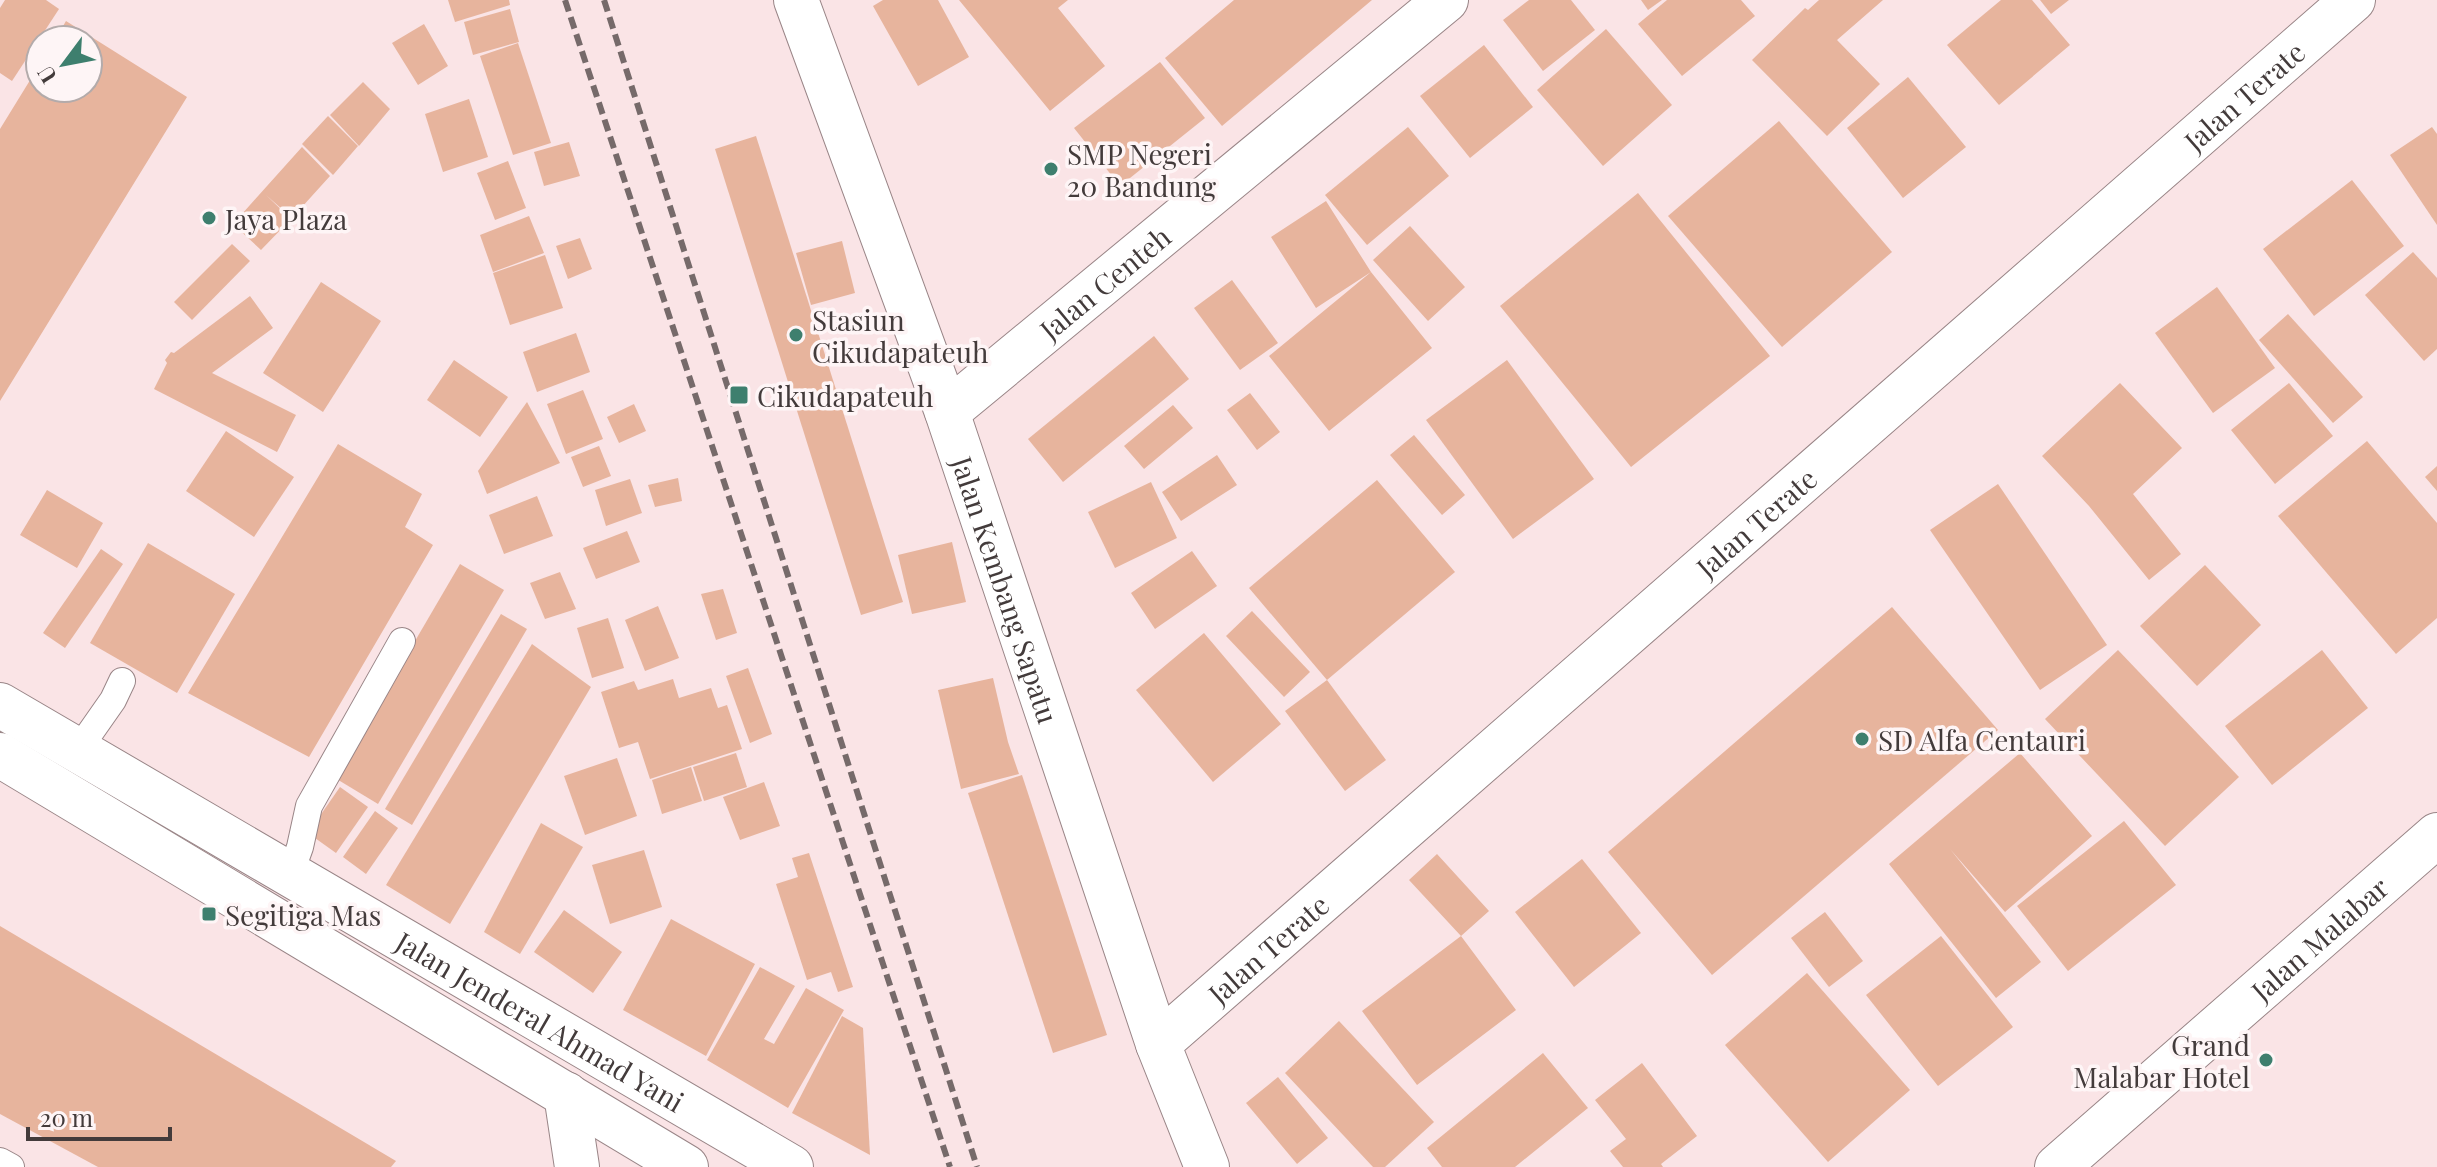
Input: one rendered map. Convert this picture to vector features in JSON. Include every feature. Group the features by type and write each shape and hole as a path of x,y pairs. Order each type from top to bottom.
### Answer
{"street":[{"name":"Jalan Centeh","path":"947,412 1446,0"},
{"name":"Jalan Terate","path":"1158,1044 2353,0"},
{"name":"Jalan Kembang Sapatu","path":"806,5 947,412 1158,1044 1207,1167"},
{"name":"Jalan Jenderal Ahmad Yani","path":"0,705 791,1167"},
{"name":"Jalan Jenderal Ahmad Yani","path":"0,755 686,1167"},
{"name":"Jalan Malabar","path":"2067,1165 2437,835"},
{"path":"566,1094 577,1167"}],"lane":[{"path":"290,875 309,806 402,641"},
{"path":"78,750 113,700 122,681"},
{"path":"0,1161 11,1167"}],"building":[{"path":"5,0 46,0 59,9 49,24 24,24 24,63 12,81 0,73 0,8"},
{"path":"448,0 509,0 510,5 455,22"},
{"path":"883,0 938,0 969,57 918,86 873,6"},
{"path":"959,0 1068,0 1058,8 1105,66 1050,111"},
{"path":"1234,0 1372,0 1222,126 1165,58"},
{"path":"1529,0 1571,0 1595,30 1543,71 1503,20"},
{"path":"1641,0 1662,0 1648,10"},
{"path":"1667,0 1741,0 1755,16 1682,76 1638,24"},
{"path":"1819,0 1883,0 1837,40 1880,84 1827,136 1752,60 1805,8 1808,10"},
{"path":"2001,0 2032,0 2070,45 1999,105 1947,45"},
{"path":"2040,0 2069,0 2051,14"},
{"path":"510,9 519,42 473,55 464,22"},
{"path":"424,24 448,66 418,85 392,43"},
{"path":"1606,29 1672,105 1603,166 1537,90"},
{"path":"518,43 551,143 513,155 480,56"},
{"path":"104,45 187,97 0,401 0,129 24,90 24,104 104,104"},
{"path":"1484,45 1533,107 1470,158 1420,96"},
{"path":"1160,62 1205,118 1120,186 1074,128"},
{"path":"1908,77 1966,147 1903,198 1847,128"},
{"path":"363,82 390,109 359,146 330,115"},
{"path":"469,99 488,157 443,172 425,114"},
{"path":"328,116 358,146 333,175 302,144"},
{"path":"1779,121 1892,252 1782,347 1668,216"},
{"path":"1408,127 1449,176 1367,245 1325,195"},
{"path":"2432,127 2437,134 2437,225 2390,155"},
{"name":"Stasiun Cikudapateuh","path":"756,136 903,602 861,615 715,149"},
{"path":"569,142 580,176 544,186 534,152"},
{"path":"302,147 330,176 292,218 266,195 291,219 261,250 233,224"},
{"path":"508,161 526,208 495,220 477,173"},
{"path":"2352,180 2404,246 2314,316 2263,249"},
{"path":"1638,193 1770,356 1631,467 1500,306"},
{"path":"1326,201 1371,272 1316,308 1271,237"},
{"path":"529,216 544,253 493,272 480,235"},
{"path":"1410,226 1465,287 1428,321 1373,260"},
{"path":"580,238 592,269 568,279 556,246"},
{"path":"842,241 855,293 811,305 796,253"},
{"path":"232,244 250,261 192,320 174,302"},
{"path":"2413,252 2437,278 2437,349 2424,361 2365,295"},
{"path":"545,255 563,308 510,325 493,273"},
{"path":"1371,272 1432,348 1329,431 1269,356"},
{"path":"1232,280 1278,343 1240,370 1194,308"},
{"path":"321,282 381,321 323,412 263,373"},
{"path":"2217,287 2275,368 2213,413 2155,333"},
{"path":"250,296 273,328 212,373 296,415 277,452 154,389 171,352 174,353"},
{"path":"2288,314 2363,397 2333,423 2259,340"},
{"path":"576,333 590,372 537,392 523,352"},
{"path":"1154,336 1189,379 1063,482 1028,439"},
{"path":"454,360 508,397 480,437 427,400"},
{"path":"1507,360 1594,479 1513,539 1426,420"},
{"path":"2120,383 2182,448 2133,494 2181,554 2149,580 2089,506 2042,456"},
{"path":"2289,383 2333,436 2275,484 2231,430"},
{"path":"583,390 603,439 566,454 547,404"},
{"path":"1250,393 1280,432 1257,450 1227,410"},
{"path":"527,402 560,463 487,494 478,471"},
{"path":"634,404 646,431 619,443 607,417"},
{"path":"1173,405 1193,428 1144,469 1124,446"},
{"path":"226,431 294,477 254,537 186,491"},
{"path":"1414,435 1465,495 1442,515 1390,455"},
{"path":"2367,441 2437,523 2437,618 2396,654 2278,516"},
{"path":"338,444 422,494 405,527 433,545 309,757 188,693"},
{"path":"599,446 611,476 583,487 571,457"},
{"path":"1217,455 1237,485 1181,521 1162,492"},
{"path":"2437,466 2437,491 2425,477"},
{"path":"678,478 682,501 655,507 648,485"},
{"path":"630,479 642,513 606,526 595,490"},
{"path":"1377,480 1455,572 1327,680 1249,588"},
{"path":"1151,482 1177,538 1115,568 1088,512"},
{"path":"1998,484 2107,645 2040,690 1930,530"},
{"path":"47,490 103,523 77,568 20,535"},
{"path":"537,496 553,536 504,554 489,515"},
{"path":"627,531 640,562 596,579 583,548"},
{"path":"952,542 966,602 912,614 898,555"},
{"path":"148,543 235,594 177,693 90,643"},
{"path":"101,549 123,564 65,648 43,633"},
{"path":"1192,551 1217,586 1155,629 1131,593"},
{"path":"460,564 504,590 378,804 335,778"},
{"path":"2205,565 2261,625 2197,686 2140,626"},
{"path":"560,572 576,609 545,619 530,583"},
{"path":"723,589 737,633 716,640 701,594"},
{"path":"658,606 679,658 645,671 625,620"},
{"path":"1892,607 1998,730 1712,975 1608,852"},
{"path":"1252,611 1310,672 1284,697 1226,636"},
{"path":"501,614 527,629 412,825 385,809"},
{"path":"608,618 624,668 592,678 577,628"},
{"path":"1204,633 1281,724 1213,782 1136,690"},
{"path":"532,644 591,687 450,924 386,885"},
{"path":"2118,650 2239,777 2165,846 2045,719"},
{"path":"2322,650 2368,708 2272,785 2225,726"},
{"path":"748,668 772,734 750,743 726,676"},
{"path":"993,678 1019,774 961,789 938,690"},
{"path":"673,679 679,698 711,688 718,708 727,705 742,749 650,779 638,742 619,748 601,692 634,681 638,690"},
{"path":"1327,680 1386,760 1345,791 1285,711"},
{"path":"736,753 747,787 704,801 693,767"},
{"path":"2020,753 2092,836 2005,912 1950,849 2041,962 1996,998 1889,864"},
{"path":"617,758 637,816 585,835 564,776"},
{"path":"691,767 702,801 662,814 652,780"},
{"path":"1022,775 1107,1035 1053,1053 968,793"},
{"path":"764,782 780,826 740,840 723,797"},
{"path":"340,787 368,807 336,853 308,833"},
{"path":"375,811 398,828 366,874 343,857"},
{"path":"2124,821 2176,885 2068,971 2017,906"},
{"path":"541,823 583,847 520,954 484,932"},
{"path":"644,850 662,907 610,924 592,865"},
{"path":"809,853 853,987 838,992 831,972 807,980 776,884 798,877 792,858"},
{"path":"1437,854 1489,911 1461,936 1409,880"},
{"path":"1582,859 1641,933 1574,987 1515,912"},
{"path":"564,910 622,952 593,993 534,952"},
{"path":"1825,912 1863,961 1829,987 1791,938"},
{"path":"671,919 755,964 706,1056 623,1010"},
{"path":"0,926 396,1161 391,1167 98,1167 0,1114"},
{"path":"1461,936 1516,1010 1417,1085 1362,1011"},
{"path":"1941,936 2013,1027 1938,1086 1866,995"},
{"path":"760,967 795,986 764,1039 774,1044 806,988 844,1010 788,1108 707,1060"},
{"path":"1807,973 1910,1090 1828,1162 1725,1045"},
{"path":"842,1016 863,1028 870,1155 792,1113"},
{"path":"1339,1021 1434,1122 1385,1167 1373,1167 1285,1073"},
{"path":"1543,1053 1588,1108 1515,1167 1442,1167 1427,1148"},
{"path":"1642,1063 1697,1136 1661,1164 1663,1167 1623,1167 1610,1151 1626,1139 1595,1100"},
{"path":"1278,1077 1328,1138 1297,1164 1246,1103"}],"railway":[{"path":"565,0 950,1167"},
{"path":"604,0 977,1167"}],"place":[{"name":"SMP Negeri 20 Bandung","path":"1051,169"},
{"name":"Jaya Plaza","path":"209,218"},
{"name":"Stasiun Cikudapateuh","path":"796,335"},
{"name":"Cikudapateuh","path":"739,395"},
{"name":"SD Alfa Centauri","path":"1862,739"},
{"name":"Segitiga Mas","path":"209,914"},
{"name":"Grand Malabar Hotel","path":"2266,1060"}]}
